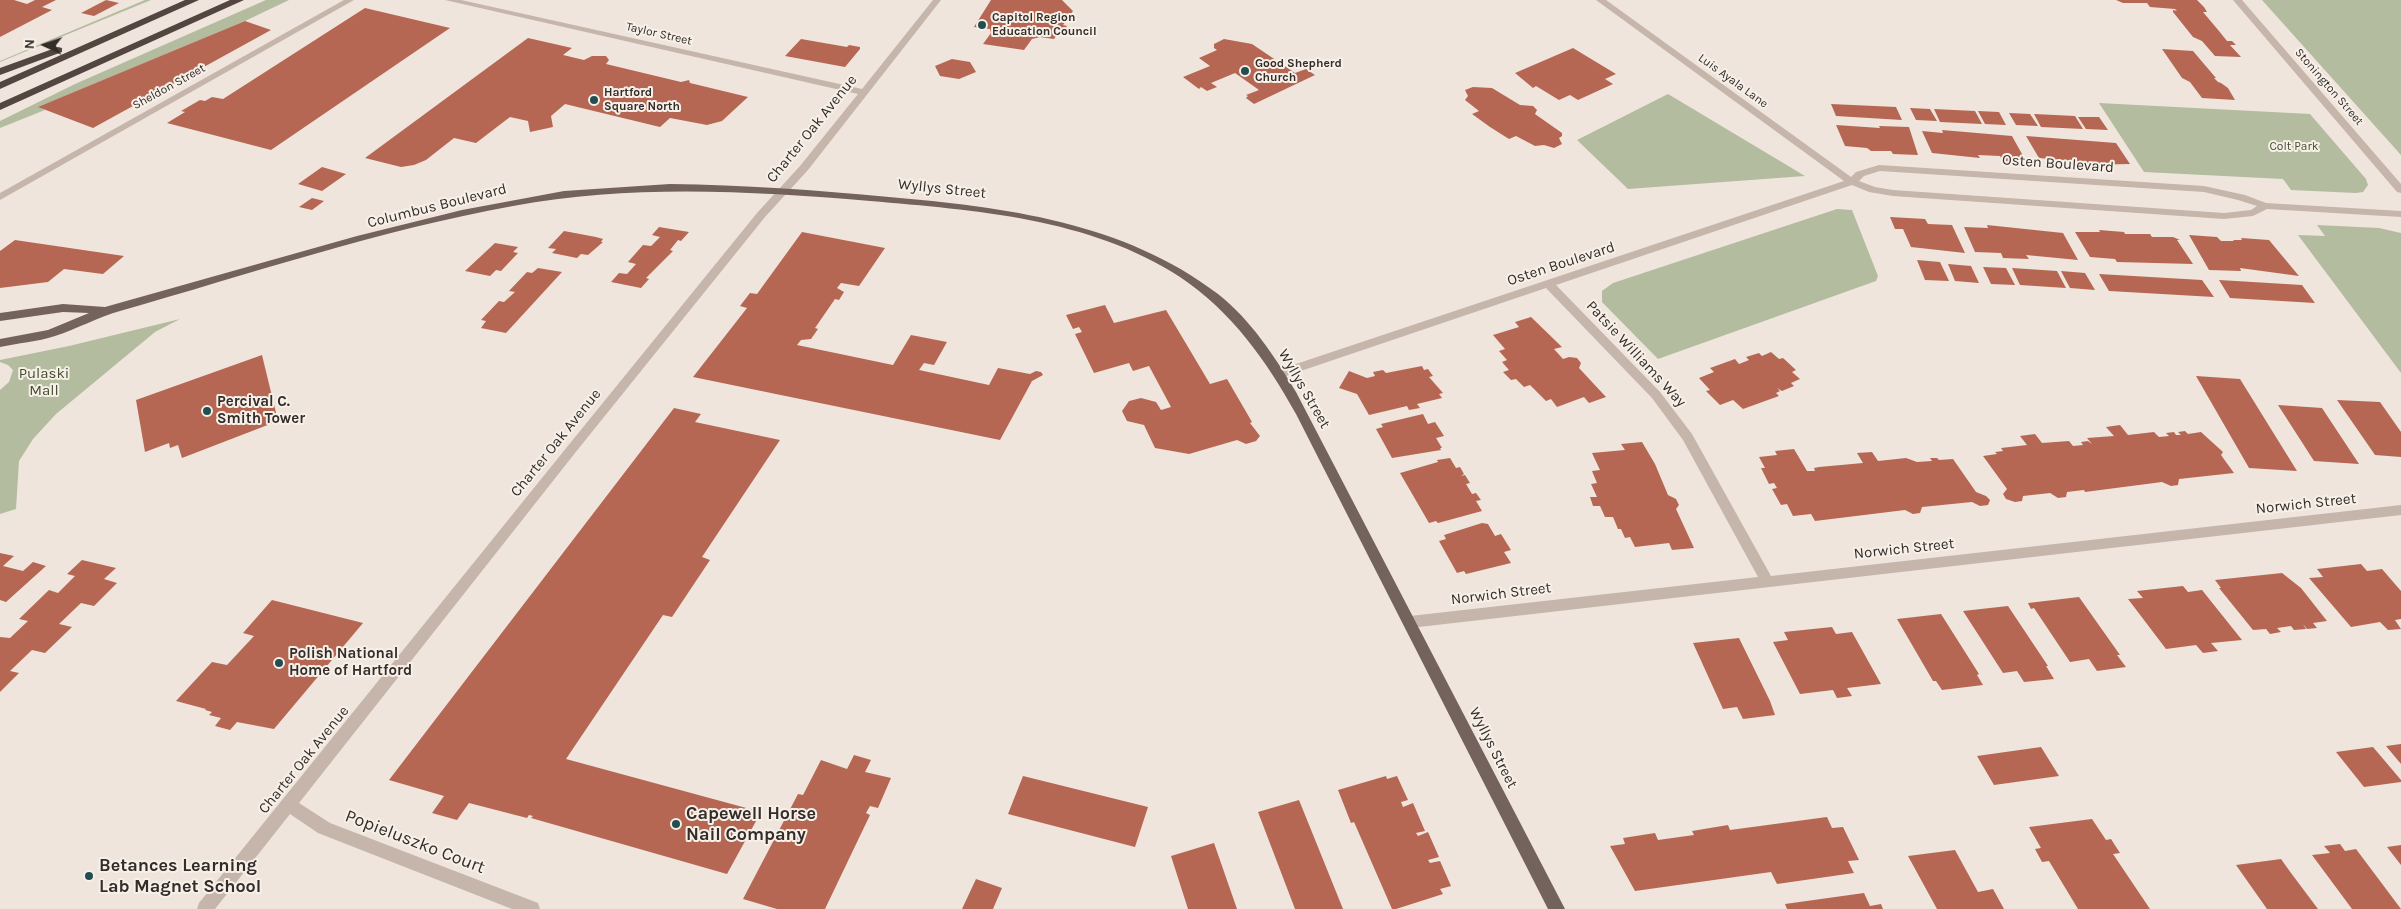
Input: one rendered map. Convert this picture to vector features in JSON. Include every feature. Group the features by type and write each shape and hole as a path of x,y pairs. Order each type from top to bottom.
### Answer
{"highway":[{"path":"0,86 194,0"},
{"path":"0,107 239,0"},
{"path":"0,72 52,51 96,42"},
{"path":"0,114 37,95 60,79"}],"main road":[{"name":"Columbus Boulevard","path":"0,343 53,333 106,310 184,291 418,224 516,202 597,190 641,187 783,192"},
{"name":"Wyllys Street","path":"783,192 850,195 974,208 1033,218 1090,233 1154,259 1208,292 1247,328 1279,374 1410,622 1557,909"},
{"name":"Columbus Boulevard","path":"0,317 63,308 106,310"}],"street":[{"name":"Sheldon Street","path":"0,197 350,0"},
{"name":"Taylor Street","path":"449,0 863,92"},
{"name":"Charter Oak Avenue","path":"205,909 565,457 804,168 937,0"},
{"name":"Luis Ayala Lane","path":"1600,0 1852,182"},
{"name":"Stonington Street","path":"2237,0 2401,190"},
{"name":"Osten Boulevard","path":"1279,374 1852,182 1869,170 1892,168 2204,189 2241,197 2265,206 2401,214"},
{"name":"Osten Boulevard","path":"1852,182 1893,194 2224,216 2254,212 2265,206"},
{"name":"Patsie Williams Way","path":"1548,284 1656,395 1688,437 1767,581"},
{"name":"Norwich Street","path":"1410,622 2401,510"},
{"name":"Popieluszko Court","path":"289,805 324,828 532,909"}],"green space":[{"path":"145,0 151,0 0,62 0,61"},
{"path":"266,0 289,0 245,21 39,107 45,110 0,128 0,121 75,84"},
{"path":"2262,0 2401,0 2401,155"},
{"path":"1668,94 1805,176 1628,189 1577,140"},
{"name":"Colt Park","path":"2099,103 2310,114 2366,179 2368,185 2363,192 2356,193 2291,190 2283,179 2144,172"},
{"path":"1837,209 1852,210 1878,276 1876,281 1658,359 1602,302 1602,291 1613,283"},
{"path":"2317,225 2379,228 2401,233 2401,373 2298,235 2325,236"},
{"name":"Pulaski Mall","path":"180,319 155,332 56,414 33,439 19,461 16,509 0,514 0,390 9,382 13,370 8,365 0,362 0,360 69,346"}],"building":[{"path":"0,0 14,0 27,4 35,0 56,0 42,7 52,10 0,37"},
{"path":"106,0 119,3 94,16 81,13"},
{"path":"991,0 1062,0 1073,11 1063,25 1067,26 1064,31 1060,31 1054,39 1040,37 1032,39 1024,50 983,44 991,33 990,29 974,27"},
{"path":"2116,0 2197,0 2207,12 2203,12 2227,41 2232,41 2236,45 2230,45 2241,57 2215,56 2202,41 2193,37 2173,12 2173,10 2177,11 2175,9 2150,7 2147,3 2123,3"},
{"path":"365,8 450,28 271,150 167,123 185,112 181,111 200,100 205,101 212,97 223,99"},
{"path":"245,21 271,30 93,128 38,107"},
{"name":"Hartford Square North","path":"528,38 572,48 563,55 584,60 592,56 606,56 609,60 606,64 681,82 689,80 690,83 748,97 722,121 707,125 670,118 660,127 565,104 551,116 553,127 530,132 528,121 510,117 476,143 454,138 426,160 414,165 401,167 365,158"},
{"path":"801,39 847,47 849,45 860,47 860,49 845,67 785,56"},
{"name":"Good Shepherd Church","path":"1224,39 1252,44 1295,73 1306,69 1315,75 1254,104 1246,98 1248,96 1246,95 1259,90 1235,73 1211,83 1217,87 1207,91 1201,87 1199,89 1183,77 1210,66 1199,58 1217,50 1214,48 1214,44"},
{"path":"1573,48 1616,74 1605,79 1613,84 1578,100 1570,95 1559,100 1536,86 1533,88 1515,73"},
{"path":"2162,49 2193,51 2216,78 2214,78 2228,88 2235,100 2202,98 2190,82 2182,78"},
{"path":"952,59 970,62 976,72 959,79 940,76 935,66"},
{"path":"1473,87 1492,88 1520,105 1533,106 1537,110 1535,114 1562,133 1562,136 1559,138 1562,144 1554,148 1544,145 1535,146 1516,136 1509,139 1490,127 1472,114 1479,111 1465,100 1468,96 1465,90"},
{"path":"1831,104 1896,107 1902,120 1836,116"},
{"path":"1910,108 1930,109 1937,121 1916,120"},
{"path":"1934,109 1975,111 1982,124 1940,122"},
{"path":"1978,111 1999,112 2006,125 1985,124"},
{"path":"2009,113 2030,114 2038,126 2016,125"},
{"path":"2034,114 2075,116 2083,129 2041,127"},
{"path":"2078,117 2099,117 2108,130 2086,129"},
{"path":"1836,125 1880,128 1879,126 1909,127 1918,155 1893,154 1891,151 1871,151 1867,148 1845,146"},
{"path":"1942,130 2012,136 2027,163 2003,161 2000,156 1978,155 1980,158 1932,153 1922,131 1943,133"},
{"path":"2026,136 2116,143 2130,164 2084,165 2082,162 2039,158"},
{"path":"322,167 346,174 322,191 298,184"},
{"path":"312,198 324,201 312,210 299,207"},
{"path":"1890,217 1925,219 1928,224 1952,225 1965,253 1911,247 1903,229 1895,229"},
{"path":"1987,225 2063,233 2078,260 2026,255 2029,259 2003,258 2001,253 1975,252 1964,227 1988,228"},
{"path":"659,227 689,232 681,241 678,240 670,250 673,251 646,278 649,279 641,288 611,282 619,273 627,274 636,264 628,262 643,245 651,246 660,237 652,235"},
{"path":"2099,230 2124,232 2125,234 2150,234 2152,237 2173,237 2180,240 2177,240 2193,264 2117,262 2115,259 2090,257 2075,232 2100,232"},
{"path":"564,231 596,237 603,239 601,242 603,242 588,255 581,254 577,258 552,253 556,249 548,248"},
{"path":"802,232 885,248 859,286 841,283 837,288 844,292 839,300 835,299 815,328 818,329 811,339 801,340 797,345 893,365 911,335 947,342 934,365 924,363 919,370 989,385 998,368 1030,374 1036,371 1041,372 1043,375 1032,381 1000,440 693,377 747,308 740,306 750,293 757,294"},
{"path":"2189,235 2217,237 2221,241 2242,240 2241,238 2269,240 2299,276 2240,268 2241,271 2209,270"},
{"path":"15,240 124,256 103,274 64,269 48,282 0,288 0,251"},
{"path":"495,243 518,247 513,252 518,253 501,271 496,270 490,276 465,271"},
{"path":"1917,260 1940,262 1949,281 1925,280"},
{"path":"1948,264 1971,266 1979,283 1955,281"},
{"path":"1983,267 2006,268 2015,285 1991,284"},
{"path":"538,268 562,272 506,333 481,328 486,321 481,320 499,301 504,302 515,292 509,291 527,272 532,273"},
{"path":"2012,268 2057,271 2066,288 2020,285"},
{"path":"2061,271 2085,273 2095,290 2070,288"},
{"path":"2099,274 2202,280 2214,297 2109,291"},
{"path":"2219,280 2302,285 2315,303 2230,298"},
{"path":"1105,305 1114,323 1166,310 1210,384 1227,379 1252,422 1250,423 1260,436 1256,441 1246,444 1237,440 1189,454 1155,448 1144,425 1127,421 1122,411 1129,401 1141,398 1156,402 1161,410 1171,407 1149,366 1133,371 1129,363 1094,373 1075,334 1082,332 1079,327 1073,329 1066,315"},
{"path":"1531,317 1562,347 1554,349 1563,359 1569,357 1577,358 1581,363 1579,368 1606,397 1589,403 1584,397 1557,407 1551,399 1546,401 1530,385 1524,387 1516,379 1511,380 1503,372 1509,370 1502,362 1507,360 1499,351 1505,349 1493,335 1519,327 1515,322"},
{"path":"1771,352 1779,359 1783,358 1796,370 1792,372 1800,379 1791,383 1794,386 1782,391 1777,388 1780,391 1776,393 1779,396 1743,409 1733,400 1720,405 1706,391 1710,390 1699,378 1714,372 1710,368 1735,359 1739,364 1749,360 1746,357 1759,353 1762,356"},
{"name":"Percival C. Smith Tower","path":"262,355 278,421 182,458 178,445 170,448 169,443 145,452 136,400"},
{"path":"1422,366 1424,370 1428,369 1433,376 1429,377 1443,393 1439,394 1442,398 1417,404 1420,408 1409,410 1407,406 1369,415 1357,394 1339,388 1349,371 1367,378 1375,376 1373,372 1383,370 1386,373"},
{"path":"2196,376 2240,379 2297,471 2249,468"},
{"path":"2337,400 2380,402 2401,432 2401,457 2375,455"},
{"path":"2278,405 2322,408 2359,464 2314,461"},
{"path":"674,408 701,414 695,422 780,440 702,557 710,560 672,617 663,615 566,759 761,812 727,874 531,818 533,816 529,815 527,818 469,803 457,820 432,813 444,796 389,780"},
{"path":"1423,414 1428,424 1435,422 1444,436 1436,438 1442,448 1440,448 1441,450 1392,458 1376,429 1383,427 1381,424"},
{"path":"2120,425 2128,435 2154,432 2159,437 2169,436 2166,433 2174,432 2176,435 2181,435 2178,432 2185,431 2188,434 2201,432 2223,452 2221,455 2234,473 2179,479 2178,485 2171,486 2162,482 2085,492 2084,490 2067,492 2066,497 2058,498 2050,493 2023,496 2022,501 2015,502 2006,499 2003,494 2007,489 1983,456 1997,454 1995,452 2003,451 2001,448 2027,445 2020,436 2035,434 2042,443 2069,441 2073,446 2083,445 2081,442 2088,441 2092,444 2087,438 2114,436 2106,427"},
{"path":"1642,442 1655,464 1668,495 1676,499 1679,505 1676,509 1694,548 1672,550 1669,543 1635,547 1630,537 1625,538 1621,529 1618,529 1613,517 1605,517 1600,506 1593,506 1590,497 1597,497 1591,484 1597,483 1592,471 1600,470 1592,453 1625,450 1621,444"},
{"path":"1794,449 1807,471 1815,471 1814,468 1819,467 1863,463 1857,453 1872,452 1878,461 1906,458 1917,462 1932,461 1930,458 1937,458 1939,460 1953,459 1976,492 1990,500 1988,505 1980,506 1972,502 1922,507 1920,513 1913,514 1905,510 1815,521 1811,514 1793,516 1787,504 1781,505 1772,489 1777,488 1774,483 1769,484 1761,468 1765,468 1759,457 1777,455 1775,451"},
{"path":"1450,458 1456,468 1460,467 1464,474 1461,476 1465,475 1470,483 1466,484 1472,494 1476,493 1481,500 1476,501 1482,511 1438,523 1436,521 1429,523 1400,473 1438,462 1437,460"},
{"path":"1482,523 1488,524 1495,536 1501,534 1511,550 1504,552 1511,563 1466,574 1464,571 1457,573 1439,541 1446,539 1444,535"},
{"path":"0,553 14,556 3,566 23,571 33,562 46,566 6,602 0,600"},
{"path":"82,560 116,568 104,579 117,583 94,606 81,603 59,624 72,627 45,653 32,650 10,671 19,673 0,692 0,637 10,638 28,621 19,619 49,590 58,593 75,576 67,574"},
{"path":"2361,564 2367,571 2382,569 2401,591 2401,619 2395,620 2401,629 2388,630 2380,622 2351,627 2309,578 2323,577 2317,569"},
{"path":"2282,573 2301,588 2327,621 2313,623 2317,628 2307,629 2303,624 2306,629 2294,630 2291,626 2277,628 2281,632 2270,634 2266,629 2253,630 2219,588 2221,588 2215,580"},
{"path":"2183,586 2188,592 2202,590 2242,640 2211,643 2218,651 2203,653 2196,645 2166,649 2128,599 2143,598 2137,591"},
{"path":"2079,597 2120,655 2117,655 2126,667 2097,671 2089,659 2070,662 2034,608 2031,609 2028,603"},
{"name":"Polish National Home of Hartford","path":"272,600 363,623 274,729 237,722 230,730 215,726 221,718 209,715 212,712 176,701 212,662 227,665 254,636 243,633"},
{"path":"2008,606 2048,666 2046,666 2054,679 2024,682 2017,671 2003,673 1963,611"},
{"path":"1941,614 1979,674 1977,675 1983,685 1942,690 1936,681 1933,681 1897,619"},
{"path":"1832,627 1836,634 1852,632 1881,684 1847,688 1852,696 1837,698 1833,690 1800,694 1773,642 1788,640 1784,632"},
{"path":"1739,638 1775,715 1743,719 1737,707 1723,709 1693,643"},
{"path":"2401,744 2401,764 2386,746"},
{"path":"2041,747 2059,776 1994,785 1977,756"},
{"path":"2373,747 2401,782 2364,787 2336,752"},
{"path":"854,755 871,760 865,772 891,778 878,808 870,806 866,813 870,815 825,909 777,909 743,899 798,794 803,795 821,760 847,769"},
{"path":"1023,776 1148,807 1135,847 1008,814"},
{"path":"1386,776 1387,779 1397,776 1408,800 1401,802 1403,807 1413,803 1425,831 1416,833 1418,836 1428,832 1439,857 1428,860 1430,863 1440,861 1451,886 1440,889 1443,894 1396,909 1392,909 1354,822 1351,823 1338,790"},
{"path":"1299,800 1343,909 1295,909 1258,812"},
{"path":"1827,817 1832,828 1843,827 1859,860 1848,861 1854,873 1777,884 1771,872 1635,891 1610,846 1625,844 1623,838 1655,833 1658,840 1694,835 1692,831 1728,825 1730,830"},
{"path":"2092,819 2106,840 2111,839 2120,853 2113,854 2150,909 2078,909 2049,861 2042,862 2035,849 2041,848 2029,827"},
{"path":"1214,843 1237,909 1188,909 1171,856"},
{"path":"2340,844 2345,851 2356,849 2401,909 2352,909 2312,855 2330,853 2324,846"},
{"path":"2401,845 2401,865 2387,847"},
{"path":"1955,850 1978,892 1993,889 2004,909 1937,909 1908,856"},
{"path":"2281,859 2318,909 2267,909 2236,865"},
{"path":"976,879 1002,888 993,909 962,909"},
{"path":"1864,893 1870,906 1881,904 1883,909 1787,909 1785,904"}],"place":[{"name":"Capitol Region Education Council","path":"982,25"},
{"name":"Good Shepherd Church","path":"1245,71"},
{"name":"Hartford Square North","path":"594,100"},
{"name":"Percival C. Smith Tower","path":"207,411"},
{"name":"Polish National Home of Hartford","path":"279,663"},
{"name":"Capewell Horse Nail Company","path":"676,824"},
{"name":"Betances Learning Lab Magnet School","path":"89,876"}]}
